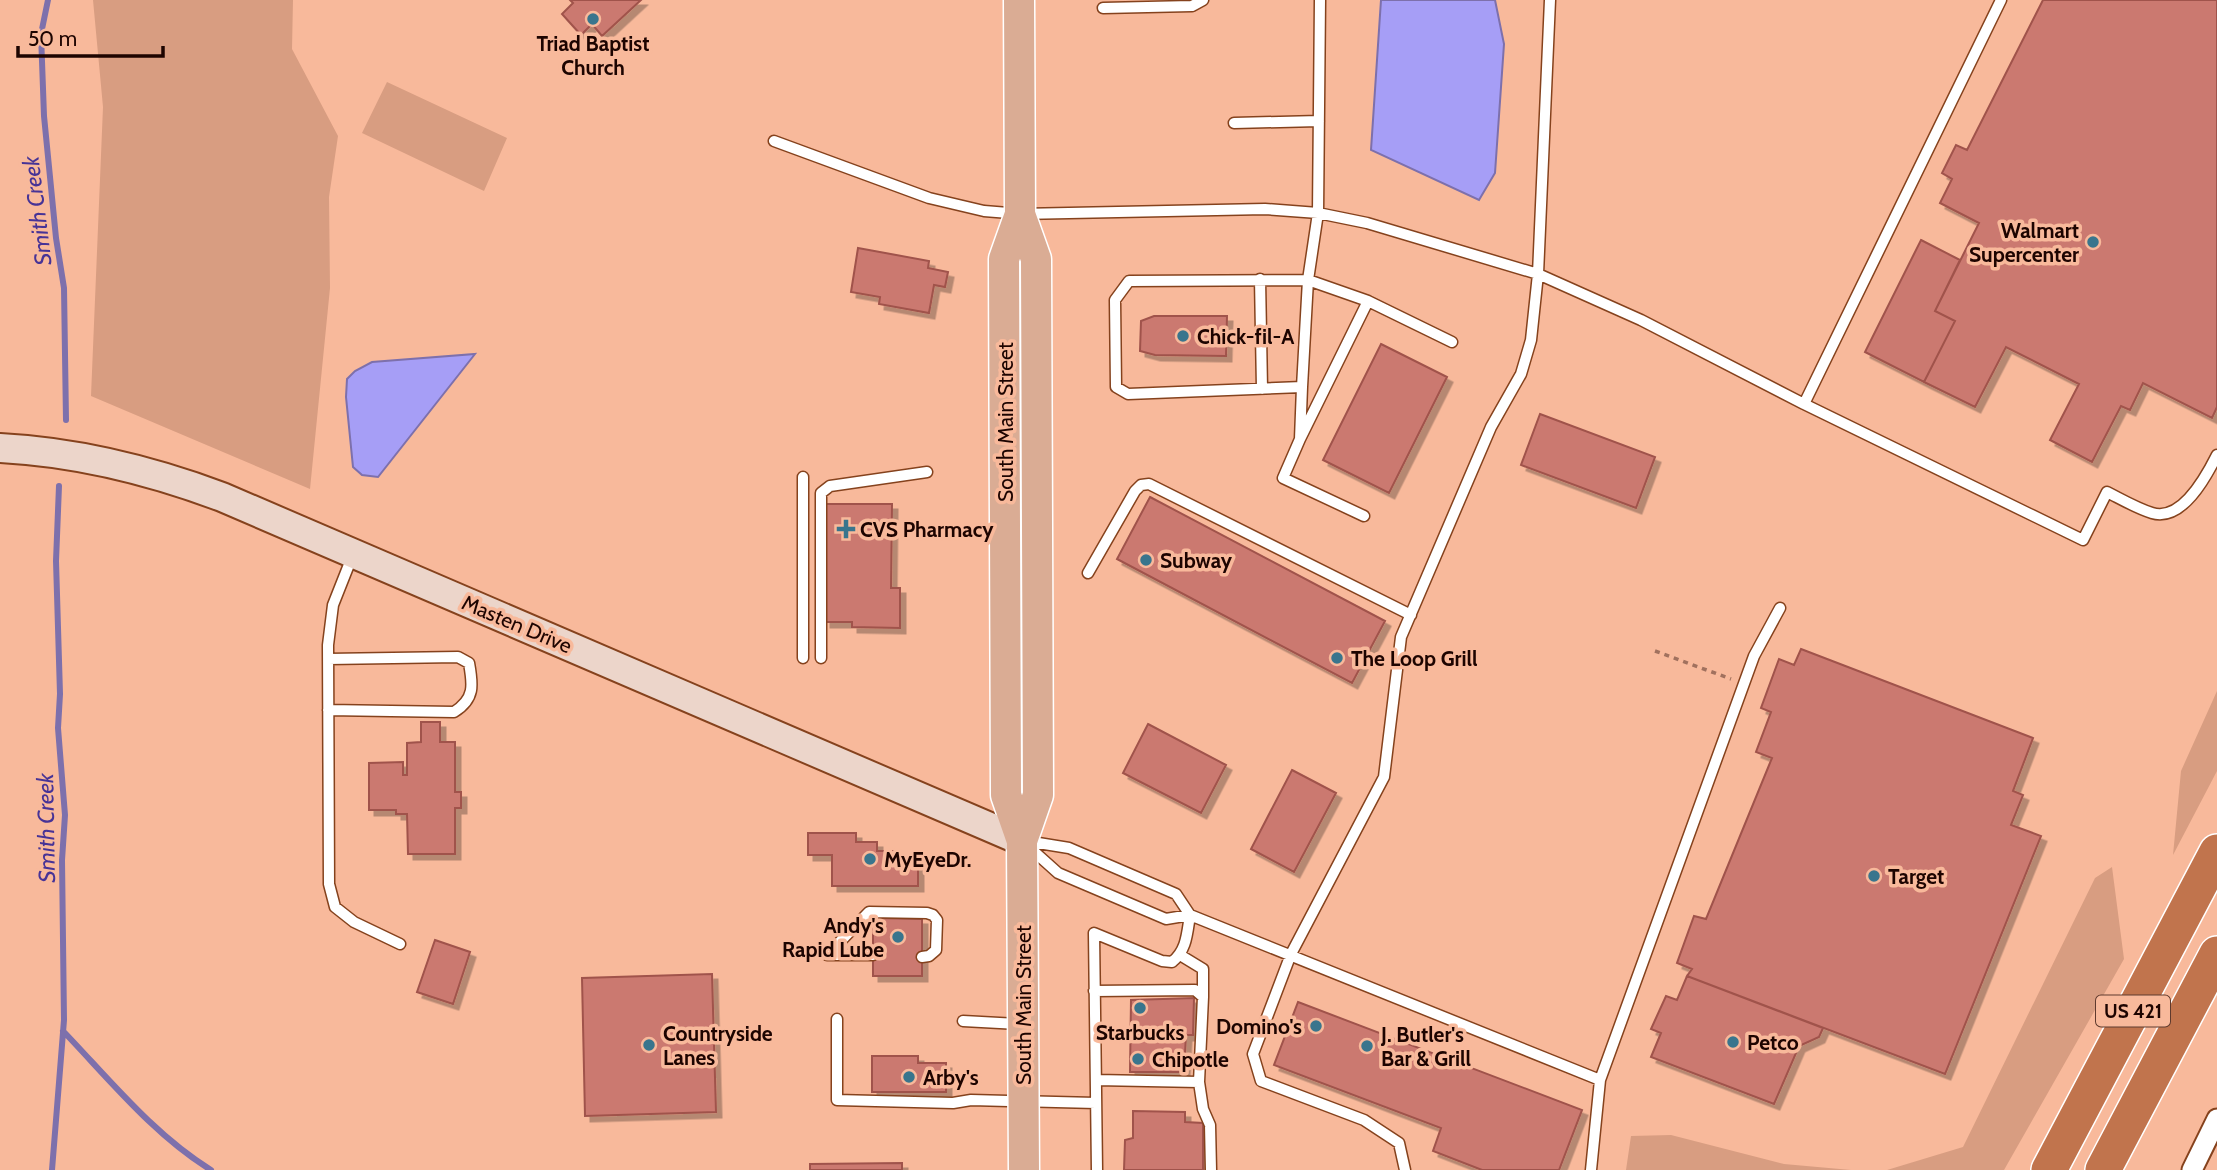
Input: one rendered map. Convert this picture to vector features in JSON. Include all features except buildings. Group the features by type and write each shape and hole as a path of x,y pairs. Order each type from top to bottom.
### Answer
{"highway":[{"name":"US 421","path":"2049,1170 2217,852"},
{"name":"US 421","path":"2103,1170 2217,954"}],"main road":[{"name":"South Main Street","path":"1018,0 1020,214 1035,259 1037,554 1038,794 1022,841 1024,1170"}],"street":[{"name":"Masten Drive","path":"0,448 102,461 157,474 222,497 1022,841"},
{"path":"2192,1170 2217,1119"}],"lane":[{"path":"1103,8 1192,6 1203,0"},
{"path":"1300,439 1308,280 1318,213 1320,0"},
{"path":"1405,1170 1399,1143 1364,1120 1261,1081 1253,1054 1291,954 1384,777 1401,637 1492,427 1521,374 1531,340 1538,274 1550,0"},
{"path":"1804,404 2001,0"},
{"path":"1234,123 1319,121"},
{"path":"774,141 937,200 984,211 1020,214 1265,209 1318,213 1367,223 1538,274 1641,320 1804,404 2083,540 2106,492 2154,514 2171,512 2187,502 2208,474 2217,455"},
{"path":"1260,279 1262,389"},
{"path":"1302,387 1128,394 1116,387 1115,300 1129,281 1308,280 1368,300 1452,342"},
{"path":"1364,516 1283,478 1368,300"},
{"path":"821,658 821,493 830,486 927,472"},
{"path":"803,477 803,658"},
{"path":"1088,573 1135,491 1141,485 1149,484 1411,615"},
{"path":"354,554 333,605 328,659 329,884 335,907 354,922 400,944"},
{"path":"1591,1170 1600,1080 1754,656 1780,608"},
{"path":"328,659 458,657 469,663 471,694 465,705 454,712 328,710"},
{"path":"1022,841 1069,848 1176,894 1190,915 1185,943 1180,956 1172,962 1162,961 1094,933 1097,1170"},
{"path":"1022,841 1058,873 1166,919 1190,915 1600,1080"},
{"path":"873,955 827,955 869,912 927,913 937,920 936,950 929,956 922,957"},
{"path":"1180,956 1203,969 1199,1082 1203,1108 1210,1125 1211,1170"},
{"path":"1094,991 1195,990 1203,997"},
{"path":"837,1019 836,1100 1096,1103"},
{"path":"963,1021 1023,1024"},
{"path":"1096,1080 1199,1082"}],"path":[{"path":"1655,651 1744,684"}],"shaded area":[{"path":"93,0 293,0 292,49 338,136 329,197 330,288 310,489 91,396 103,107"},
{"path":"1381,0 1495,0 1504,44 1495,173 1479,200 1371,150"},
{"path":"387,82 507,138 484,191 362,133"},
{"path":"475,354 378,477 362,475 353,467 346,397 347,379 355,371 372,362"},
{"path":"2217,691 2217,771 2173,855 2181,771"},
{"path":"2112,867 2124,959 2004,1170 1887,1170 1963,1147 2095,878"},
{"path":"1671,1135 1784,1164 1851,1170 1626,1170 1631,1136"}],"waterway":[{"name":"Smith Creek","path":"48,0 41,34 44,116 56,238 64,288 66,420"},
{"name":"Smith Creek","path":"52,1170 64,1020 62,860 65,815 58,728 60,694 56,561 59,486"},
{"path":"63,1031 151,1123 211,1170"}],"place":[{"name":"Triad Baptist Church","path":"593,19"},
{"name":"Walmart Supercenter","path":"2093,242"},
{"name":"Chick-fil-A","path":"1183,336"},
{"name":"CVS Pharmacy","path":"846,529"},
{"name":"Subway","path":"1146,560"},
{"name":"The Loop Grill","path":"1337,658"},
{"name":"MyEyeDr.","path":"870,859"},
{"name":"Target","path":"1874,876"},
{"name":"Andy's Rapid Lube","path":"898,937"},
{"name":"Starbucks","path":"1140,1008"},
{"name":"Domino's","path":"1316,1026"},
{"name":"Petco","path":"1733,1042"},
{"name":"Countryside Lanes","path":"649,1045"},
{"name":"J. Butler's Bar & Grill","path":"1367,1046"},
{"name":"Chipotle","path":"1138,1059"},
{"name":"Arby's","path":"909,1077"}]}
